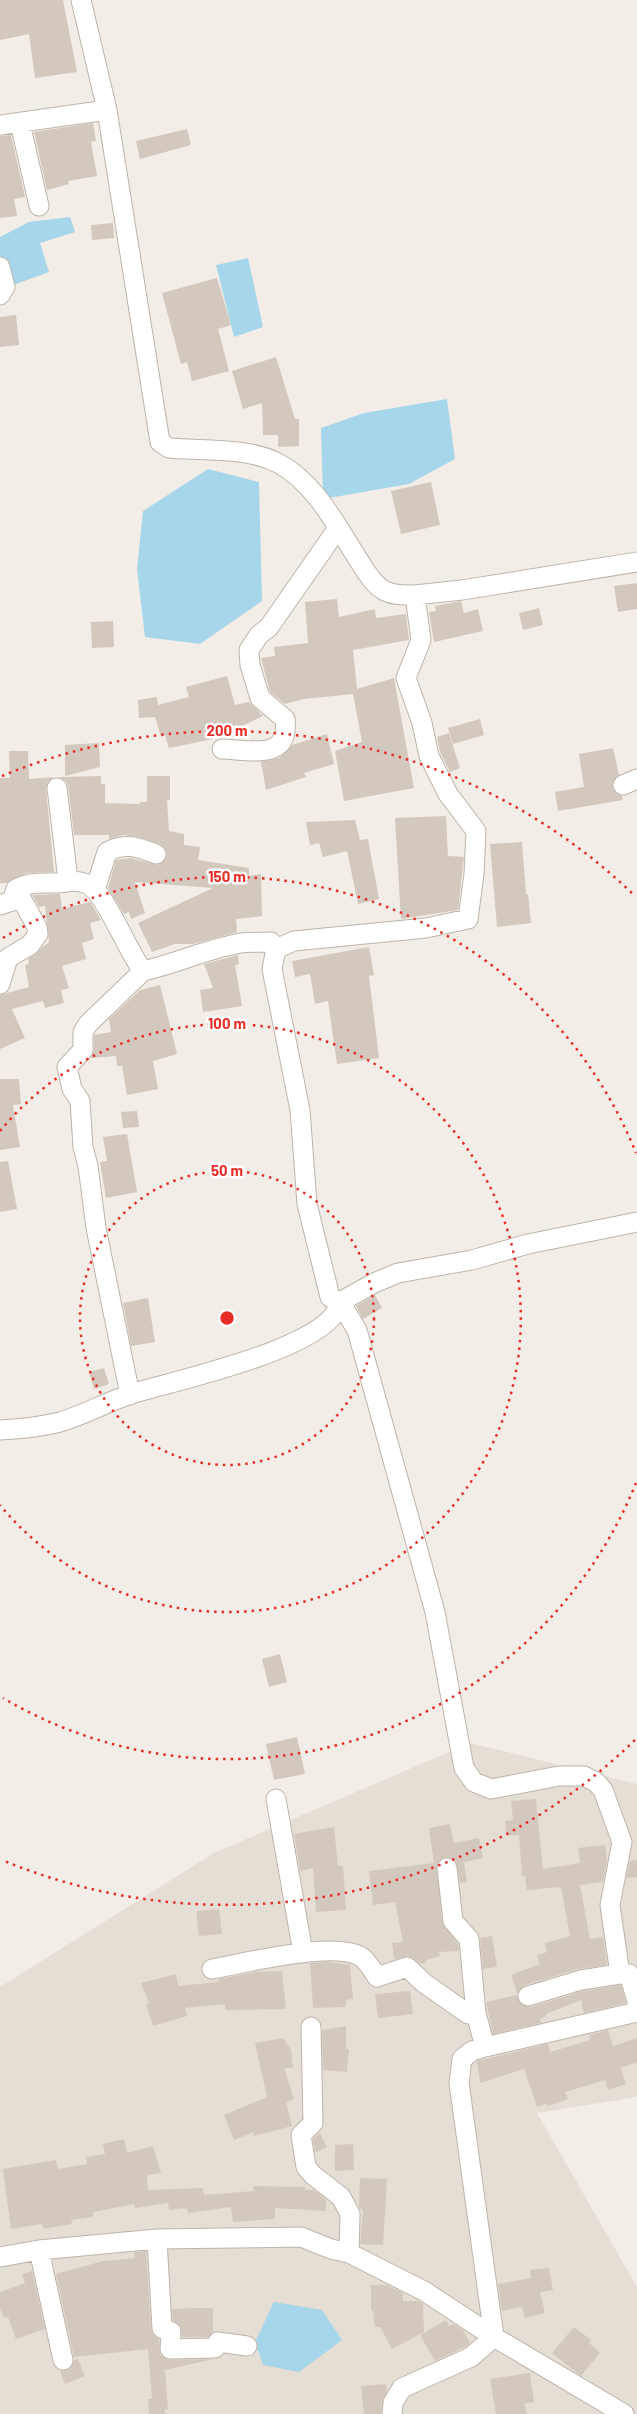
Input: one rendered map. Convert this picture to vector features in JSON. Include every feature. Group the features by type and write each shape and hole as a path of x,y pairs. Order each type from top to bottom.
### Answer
{"street":[{"path":"81,0 107,110 160,442 169,448 253,454 279,464 302,480 323,504 368,576 384,590 397,595 462,590 637,562"},
{"path":"0,125 107,110"},
{"path":"20,122 38,206"},
{"path":"0,267 5,288 0,295"},
{"path":"222,749 265,751 276,748 283,741 286,732 285,719 260,698 250,665 249,650 259,635 269,627 338,528"},
{"path":"276,948 294,941 426,928 468,919 474,874 476,831 448,794 430,756 422,723 406,678 421,640 415,595"},
{"path":"57,788 68,880"},
{"path":"95,890 107,852 124,845 135,846 156,854"},
{"path":"0,905 12,901 16,889 28,883 39,881 53,883 68,880 88,884 95,890 135,962 143,971"},
{"path":"0,984 8,958 30,945 38,934 37,927 16,889"},
{"path":"130,1395 96,1228 88,1166 83,1147 80,1101 72,1089 67,1067 83,1050 83,1032 88,1024 143,971 167,966 211,949 238,943 271,942 276,948"},
{"path":"276,948 272,969 300,1110 307,1204 330,1297 340,1302 357,1330 434,1612 464,1768 474,1782 491,1789 559,1776 584,1776 596,1782 603,1790 622,1842 610,1905 620,1974"},
{"path":"340,1302 374,1283 398,1273 472,1260 528,1244 637,1222"},
{"path":"0,1430 60,1422 130,1395 215,1371 272,1351 328,1323 339,1310 340,1302"},
{"path":"276,1799 303,1953"},
{"path":"447,1868 453,1921 469,1939 476,2013 485,2047"},
{"path":"212,1969 303,1953 342,1951 362,1957 377,1977 407,1967 424,1983 468,2014 476,2013"},
{"path":"528,1996 581,1980 629,1974 637,2001"},
{"path":"494,2337 459,2084 462,2059 472,2051 485,2047 637,2012"},
{"path":"311,2027 313,2122 301,2134 306,2167 313,2175 341,2197 350,2214 350,2253"},
{"path":"0,2257 38,2250 157,2239 301,2237 331,2249 350,2253 424,2291 494,2337 624,2414"},
{"path":"157,2239 162,2328 171,2332 170,2349 215,2348 218,2342 247,2346"},
{"path":"38,2250 63,2360"},
{"path":"392,2414 394,2403 402,2388 471,2357 494,2337"}],"shaded area":[{"path":"470,1743 637,1784 637,2097 537,2113 637,2287 637,2414 0,2414 0,1987 214,1853"}],"water":[{"path":"70,217 75,232 40,243 49,272 8,287 0,261 0,237 29,222"},
{"path":"248,258 263,327 234,337 216,265"},
{"path":"447,399 455,459 409,484 323,499 321,428 364,413"},
{"path":"208,469 259,482 262,601 200,644 145,637 137,569 143,511"},
{"path":"274,2302 322,2310 342,2340 299,2372 263,2365 255,2342"}],"building":[{"path":"0,0 63,0 77,72 35,78 29,34 0,40"},
{"path":"93,123 96,141 91,142 97,176 68,181 69,184 47,190 34,132"},
{"path":"187,129 191,145 140,159 136,141"},
{"path":"11,135 25,197 14,199 17,216 0,218 0,136"},
{"path":"113,223 114,238 92,240 91,225"},
{"path":"217,278 231,325 218,329 229,371 192,381 187,362 181,364 162,293"},
{"path":"16,315 19,345 0,347 0,317"},
{"path":"276,357 295,419 299,419 299,446 278,447 278,435 263,435 262,403 243,409 232,371"},
{"path":"431,482 440,525 401,534 391,491"},
{"path":"637,583 637,609 618,612 614,586"},
{"path":"337,599 339,617 375,609 376,618 406,614 409,640 353,650 357,689 394,678 414,788 344,801 335,751 362,742 353,694 304,699 285,704 270,692 261,658 275,656 274,647 308,643 305,602"},
{"path":"461,601 464,613 478,609 483,631 434,642 429,612 436,611 435,606"},
{"path":"539,608 543,625 523,630 519,613"},
{"path":"113,621 114,647 92,648 91,622"},
{"path":"227,676 235,705 249,702 263,716 223,735 214,735 213,739 169,748 165,735 161,737 155,717 139,718 138,700 157,697 158,705 189,697 186,687"},
{"path":"480,719 484,735 453,744 448,728"},
{"path":"449,733 460,768 450,772 440,752 437,737"},
{"path":"327,734 334,764 304,773 306,777 266,790 261,762 279,758 292,745"},
{"path":"99,743 100,767 65,776 65,745"},
{"path":"613,748 619,775 614,779 613,789 622,796 623,800 558,811 555,792 584,787 579,754"},
{"path":"9,751 28,751 29,779 54,777 47,783 46,789 54,872 27,873 7,883 0,883 0,778 10,778"},
{"path":"101,776 101,784 105,784 105,803 140,804 140,802 147,802 147,776 170,776 170,800 167,800 169,831 184,834 184,845 200,847 198,860 249,868 249,876 261,874 262,916 236,919 237,932 193,944 175,944 152,952 138,923 213,888 135,882 145,913 131,919 129,912 124,914 108,888 116,860 130,858 158,865 166,858 167,852 160,844 139,837 124,835 109,839 109,835 74,835 68,786 66,781 59,777"},
{"path":"446,816 448,856 464,857 458,910 401,919 395,818"},
{"path":"355,820 360,840 368,839 379,899 358,904 347,851 323,857 319,843 310,845 306,822"},
{"path":"522,842 526,894 528,894 531,923 497,927 490,844"},
{"path":"60,894 62,909 90,902 101,920 90,923 94,939 82,943 86,959 62,966 69,988 61,990 64,1003 45,1008 43,1001 12,1009 25,1038 0,1049 0,995 29,987 25,965 29,964 28,959 49,942 45,906 39,907 32,895"},
{"path":"369,947 374,975 369,976 379,1058 337,1064 328,1001 315,1004 310,974 295,977 292,961"},
{"path":"238,955 239,964 235,965 242,1006 203,1012 200,990 213,988 204,964"},
{"path":"160,985 177,1054 153,1061 158,1089 127,1095 122,1066 117,1066 116,1056 91,1058 94,1050 94,1035 111,1032 109,1019 140,990"},
{"path":"0,1079 19,1079 21,1104 13,1105 20,1147 0,1150"},
{"path":"137,1111 139,1127 123,1128 121,1112"},
{"path":"127,1134 137,1192 106,1198 100,1162 107,1161 103,1137"},
{"path":"8,1161 17,1209 0,1212 0,1162"},
{"path":"375,1295 382,1308 363,1319 356,1306"},
{"path":"148,1298 155,1342 131,1346 123,1303"},
{"path":"104,1368 109,1384 94,1389 89,1372"},
{"path":"280,1654 287,1682 269,1687 262,1659"},
{"path":"297,1737 305,1774 274,1780 266,1744"},
{"path":"536,1799 543,1869 580,1863 578,1848 605,1845 607,1861 603,1882 580,1885 590,1939 603,1937 607,1965 578,1969 525,1985 517,1993 511,1975 540,1964 537,1955 547,1952 545,1943 570,1936 561,1887 527,1890 525,1876 522,1876 519,1835 506,1836 505,1821 513,1820 511,1801"},
{"path":"450,1824 454,1843 479,1838 483,1858 464,1862 467,1882 460,1883 456,1861 445,1857 437,1864 442,1922 458,1944 459,1951 439,1952 440,1956 420,1964 409,1956 394,1959 392,1943 403,1942 395,1902 373,1905 369,1871 434,1863 429,1828"},
{"path":"334,1827 338,1866 343,1866 346,1910 316,1912 313,1868 300,1871 294,1834"},
{"path":"637,1860 637,1877 626,1878 630,1861"},
{"path":"219,1909 222,1934 199,1936 196,1911"},
{"path":"492,1936 497,1967 483,1969 480,1938"},
{"path":"329,1962 350,1965 353,1999 346,2000 346,2007 313,2008 310,1963"},
{"path":"282,1971 286,2009 225,2010 225,2004 185,2008 187,2016 153,2026 146,2004 149,2003 141,1983 176,1974 178,1986 218,1982 218,1979 256,1972"},
{"path":"621,1985 626,2003 584,2013 581,2000 546,2014 546,2016 540,2019 541,2023 493,2034 486,2002 517,1995 521,2004 531,2007 583,1991"},
{"path":"410,1991 413,2014 378,2018 375,1994"},
{"path":"346,2026 346,2049 349,2049 347,2072 323,2070 322,2030"},
{"path":"608,2030 613,2046 637,2038 637,2062 621,2068 626,2084 608,2090 605,2080 565,2092 568,2099 548,2106 547,2103 537,2107 524,2069 480,2083 477,2061 548,2044 550,2052 590,2040 589,2035"},
{"path":"283,2038 291,2050 293,2068 284,2068 294,2099 286,2102 292,2126 254,2136 254,2132 234,2140 224,2115 267,2097 255,2043"},
{"path":"320,2133 327,2147 315,2153 313,2139"},
{"path":"124,2139 127,2153 153,2146 161,2173 147,2175 148,2190 203,2188 204,2195 254,2191 253,2186 305,2187 305,2190 314,2190 326,2200 326,2211 275,2208 275,2219 233,2222 231,2207 188,2213 187,2208 169,2210 168,2203 135,2208 134,2204 93,2212 93,2217 71,2220 72,2224 43,2229 42,2224 11,2229 3,2169 56,2160 58,2169 87,2164 86,2157 105,2154 103,2144"},
{"path":"353,2144 354,2170 335,2171 335,2145"},
{"path":"360,2178 387,2179 383,2245 360,2244 363,2210 359,2207"},
{"path":"146,2251 151,2329 153,2335 159,2339 160,2355 170,2360 214,2359 165,2370 168,2409 164,2410 165,2414 149,2414 148,2399 152,2399 148,2349 74,2357 56,2274 103,2261 135,2258 134,2252"},
{"path":"549,2268 553,2290 540,2292 545,2313 525,2318 522,2307 502,2311 498,2284 531,2278 530,2270"},
{"path":"32,2271 45,2329 16,2339 8,2317 4,2318 0,2308 0,2292 25,2283 22,2274"},
{"path":"371,2285 387,2285 403,2293 403,2301 418,2301 423,2304 424,2332 392,2349 380,2327 375,2327 373,2311 371,2311"},
{"path":"213,2308 213,2332 208,2337 182,2337 181,2327 173,2321 172,2309"},
{"path":"446,2320 449,2326 453,2324 463,2330 470,2343 435,2361 420,2335"},
{"path":"574,2327 591,2340 589,2343 600,2353 581,2376 552,2353"},
{"path":"78,2359 85,2376 65,2384 60,2371 70,2369 74,2360"},
{"path":"530,2373 534,2402 524,2404 527,2414 496,2414 490,2379"},
{"path":"386,2384 387,2392 382,2402 381,2414 364,2414 361,2386"}]}
